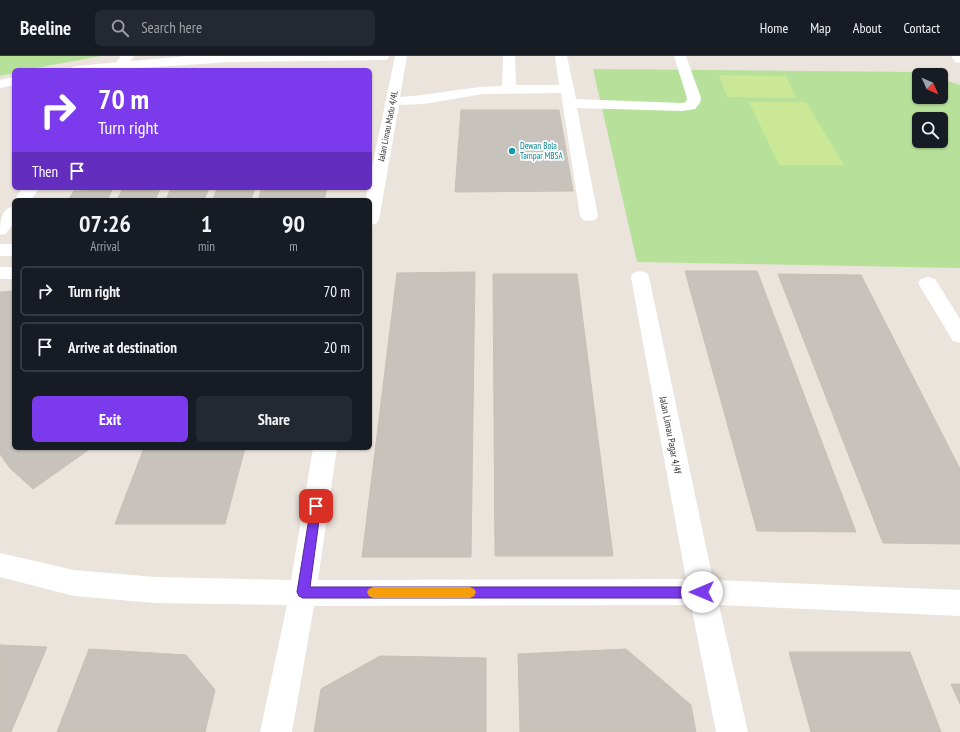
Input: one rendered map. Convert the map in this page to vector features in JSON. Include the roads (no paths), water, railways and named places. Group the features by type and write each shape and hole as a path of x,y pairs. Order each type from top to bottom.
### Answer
{"street":[{"path":"90,68 123,63 214,58 384,56"},
{"name":"Jalan Limau Madu 4/4L","path":"372,210 401,56"},
{"path":"509,56 509,89"},
{"path":"561,56 589,216"},
{"path":"393,101 424,100 483,90 509,89 682,107 690,106 693,103 694,98 680,56"},
{"path":"0,84 12,81"},
{"path":"0,230 12,214"},
{"path":"0,250 12,250"},
{"path":"0,273 12,273"},
{"name":"Jalan Limau Pagar 4/4f","path":"640,277 702,592 732,732"},
{"path":"928,283 960,336"},
{"path":"276,732 303,592 325,450"},
{"path":"0,565 74,583 155,590 303,592 702,592 960,604"}],"place":[{"name":"Dewan Bola Tampar MBSA","path":"512,151"}]}
